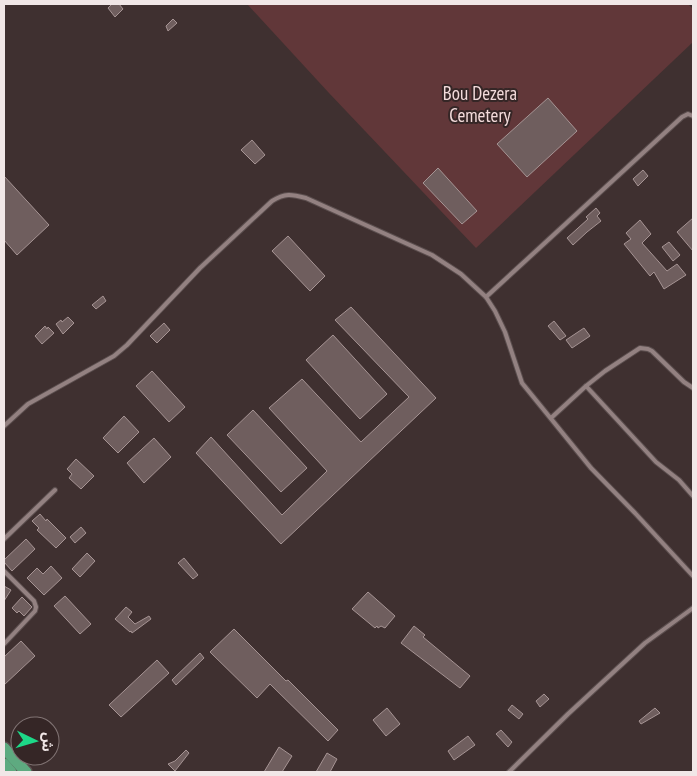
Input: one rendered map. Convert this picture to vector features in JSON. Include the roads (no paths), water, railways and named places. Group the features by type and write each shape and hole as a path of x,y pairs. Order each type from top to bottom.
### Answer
{"highway":[{"path":"4,748 26,772"},
{"path":"4,764 11,772"}],"lane":[{"path":"486,297 682,117 688,114 693,116"},
{"path":"4,426 28,404 114,356 127,345 200,268 272,201 282,195 293,194 306,198 432,255 460,274 486,297 505,332 522,383 591,468 693,576"},
{"path":"550,418 605,371 640,348 652,352 693,388"},
{"path":"586,386 656,462 679,480 693,496"},
{"path":"4,539 55,490"},
{"path":"4,571 34,601 36,606 35,611 4,644"},
{"path":"508,772 646,643 693,608"}],"park label":[{"name":"Bou Dezera Cemetery","path":"480,104"}]}
